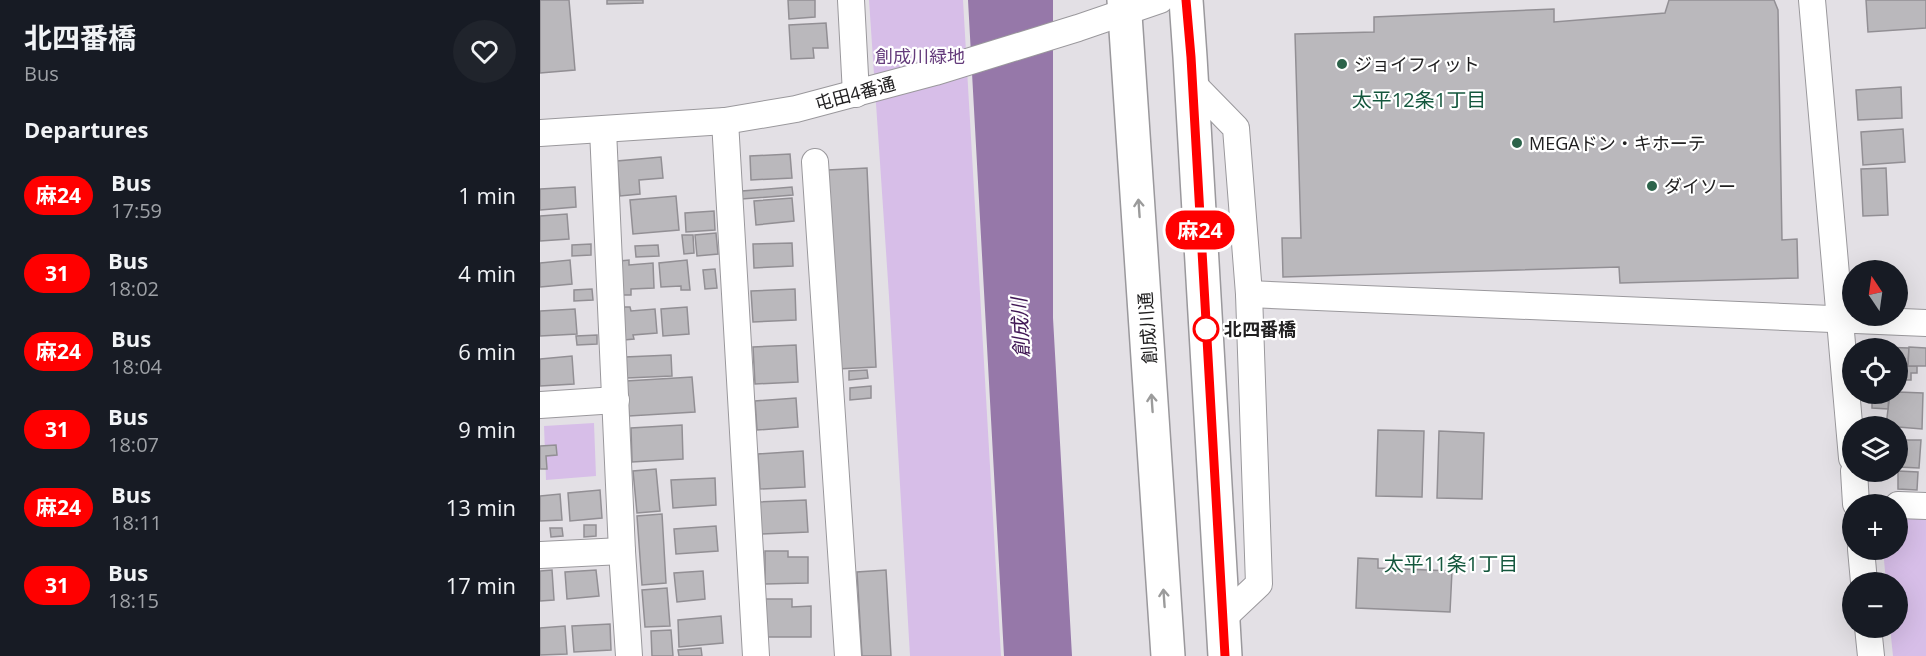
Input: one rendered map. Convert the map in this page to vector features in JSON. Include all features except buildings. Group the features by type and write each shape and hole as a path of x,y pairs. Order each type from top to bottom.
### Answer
{"highway":[{"path":"1185,0 1192,83 1225,656"},
{"name":"創成川通","path":"1125,5 1168,656"}],"street":[{"path":"851,0 856,94"},
{"name":"屯田4番通","path":"540,133 725,122 796,109 939,71 1067,31 1125,5 1160,0"},
{"path":"1812,0 1849,416"},
{"path":"1192,83 1236,128 1249,294 1259,584 1223,618"},
{"path":"725,122 756,656"},
{"path":"603,130 622,551 629,656"},
{"path":"815,162 848,656"},
{"path":"1249,294 1926,323"},
{"path":"540,405 616,400"},
{"path":"1908,505 1926,506"},
{"path":"540,555 622,551"},
{"path":"1869,638 1871,656"}],"green space":[{"name":"創成川緑地","path":"869,0 963,0 1001,656 910,656"},
{"path":"594,423 596,476 546,480 544,426"},
{"path":"1908,517 1926,518 1926,656 1893,656 1891,638 1908,638 1908,572 1885,572 1884,560 1908,560"}],"water":[{"name":"創成川","path":"968,0 1053,0 1053,318 1072,656 1004,656"}],"bus line":[{"name":"麻24","path":"1186,0 1225,656"}],"place":[{"name":"ジョイフィット","path":"1342,64"},
{"name":"MEGAドン・キホーテ","path":"1517,143"},
{"name":"ダイソー","path":"1652,186"},
{"name":"北四番橋","path":"1206,329"}],"district":[{"name":"太平12条1丁目","path":"1419,99"},
{"name":"太平11条1丁目","path":"1451,563"}]}
